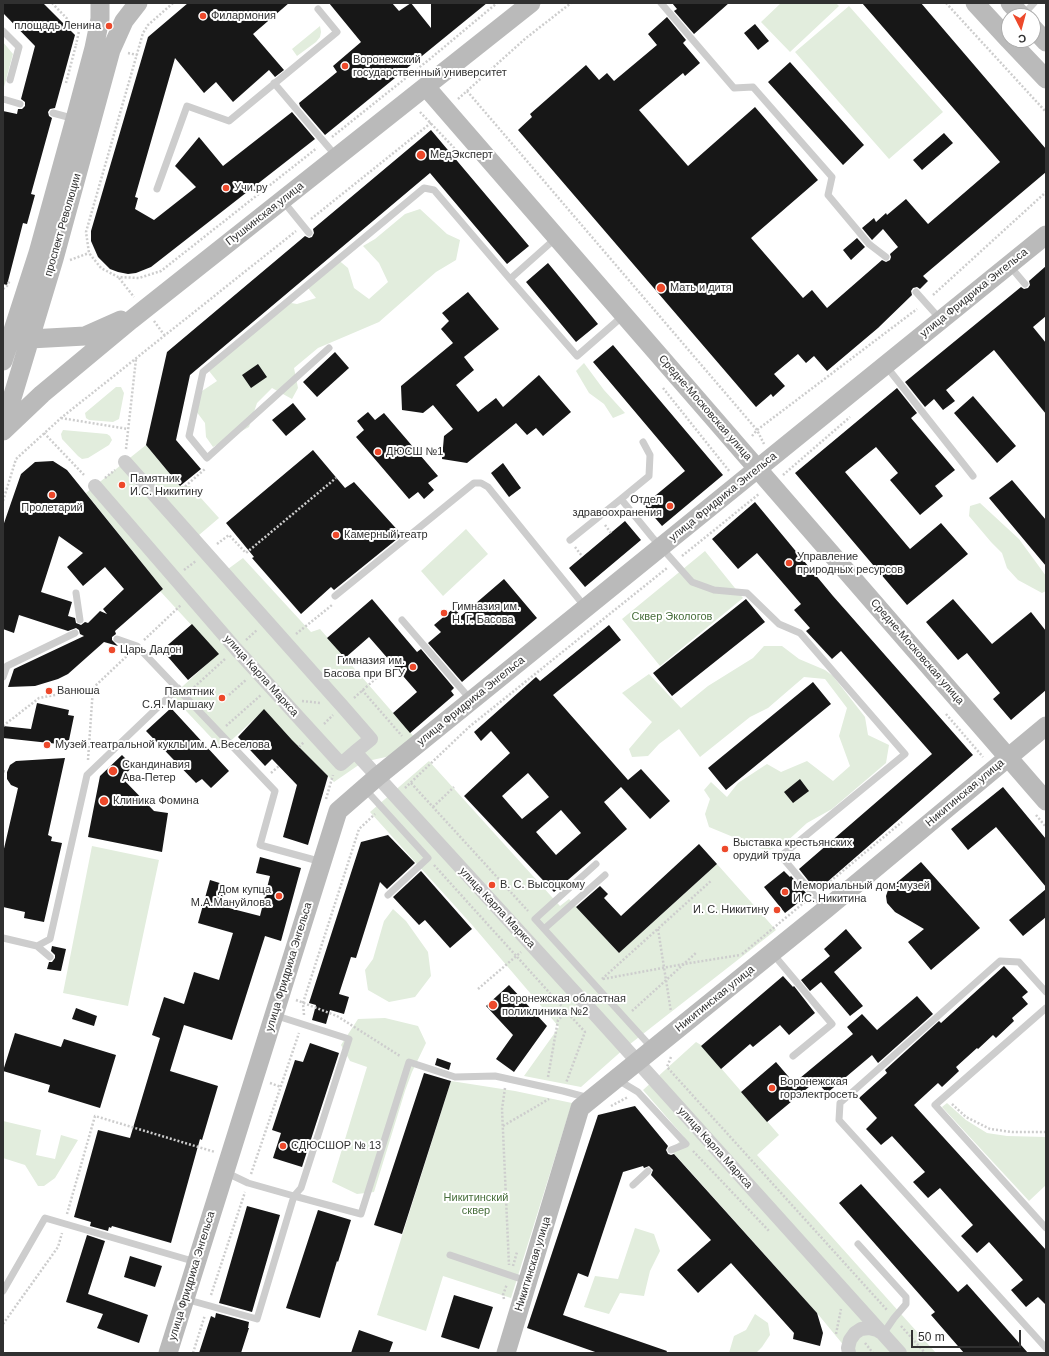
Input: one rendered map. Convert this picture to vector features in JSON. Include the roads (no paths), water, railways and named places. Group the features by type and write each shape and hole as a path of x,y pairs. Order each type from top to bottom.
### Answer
{"street":[{"name":"проспект Революции","path":"3,361 15,334 54,258 112,50 124,21 138,3"},
{"name":"Пушкинская улица","path":"3,430 42,394 144,310 531,3"},
{"path":"975,3 1001,31"},
{"name":"проспект Революции","path":"3,430 15,334 94,48 100,11"},
{"path":"1017,48 1046,79"},
{"name":"Средне-Московская улица","path":"426,86 741,450 765,463 772,488 1046,801"},
{"name":"улица Фридриха Энгельса","path":"168,1353 338,812 370,782 1046,235"},
{"path":"15,334 85,336 144,310"},
{"path":"125,462 371,739 355,752"},
{"name":"улица Карла Маркса","path":"95,486 256,671 341,764 355,752 370,782 395,797 581,999 900,1353"},
{"name":"Никитинская улица","path":"506,1353 519,1278 580,1108 598,1104 616,1079 826,909 1046,726"},
{"path":"849,1353 848,1348 850,1340 855,1333 861,1329 869,1328 877,1330 883,1334 888,1341 888,1353"}],"lane":[{"path":"661,3 734,88 753,87 832,177 828,195 869,244 886,257"},
{"path":"157,189 188,106 229,121 337,32 318,9"},
{"path":"3,31 19,47 10,80"},
{"path":"274,83 337,158"},
{"path":"3,99 20,104"},
{"path":"53,113 75,119"},
{"path":"329,348 207,458 188,436 203,372 331,261 424,188 434,190 577,356 624,314"},
{"path":"283,201 309,233"},
{"path":"510,279 557,238"},
{"path":"1009,265 1025,284"},
{"path":"916,292 941,320"},
{"path":"885,365 973,476"},
{"path":"570,540 649,476 650,455 643,442"},
{"path":"335,599 474,483 481,483 488,487 586,608"},
{"path":"621,499 661,548 692,582 714,590 748,593 779,624 800,633 905,754 780,856 826,909"},
{"path":"76,593 80,620"},
{"path":"402,620 471,700"},
{"path":"3,677 7,666 75,633"},
{"path":"117,639 137,646 274,791 260,845 322,862"},
{"path":"37,946 50,939 87,775 178,688"},
{"path":"370,782 382,808 428,858 388,895"},
{"path":"596,864 535,919 653,1049"},
{"path":"544,929 605,875"},
{"path":"3,938 37,946 50,956"},
{"path":"772,953 832,1024 793,1056"},
{"path":"1046,992 1019,962 1000,961 840,1103 839,1115 839,1120 1046,1348"},
{"path":"1046,1008 935,1105 1046,1228"},
{"path":"185,1299 257,1320 294,1196 301,1188 349,1039 274,1015"},
{"path":"224,1172 248,1183 361,1214 409,1062 455,1078 495,1076 563,1091 598,1104"},
{"path":"616,1079 638,1092 686,1144 671,1150"},
{"path":"633,1185 648,1171"},
{"path":"3,1291 46,1218 196,1262"},
{"path":"858,1244 906,1297 906,1304 883,1334"},
{"path":"450,1255 519,1278"}],"place":[{"name":"Филармония","path":"203,16"},
{"name":"площадь Ленина","path":"109,26"},
{"name":"Воронежский государственный университет","path":"345,66"},
{"name":"МедЭксперт","path":"421,155"},
{"name":"Учи.ру","path":"226,188"},
{"name":"Мать и дитя","path":"661,288"},
{"name":"ДЮСШ №1","path":"378,452"},
{"name":"Памятник И.С. Никитину","path":"122,485"},
{"name":"Пролетарий","path":"52,495"},
{"name":"Отдел здравоохранения","path":"670,506"},
{"name":"Камерный театр","path":"336,535"},
{"name":"Управление природных ресурсов","path":"789,563"},
{"name":"Гимназия им. Н. Г. Басова","path":"444,613"},
{"name":"Царь Дадон","path":"112,650"},
{"name":"Гимназия им. Басова при ВГУ","path":"413,667"},
{"name":"Ванюша","path":"49,691"},
{"name":"Памятник С.Я. Маршаку","path":"222,698"},
{"name":"Музей театральной куклы им. А.Веселова","path":"47,745"},
{"name":"Скандинавия Ава-Петер","path":"113,771"},
{"name":"Клиника Фомина","path":"104,801"},
{"name":"Выставка крестьянских орудий труда","path":"725,849"},
{"name":"В. С. Высоцкому","path":"492,885"},
{"name":"Мемориальный дом-музей И.С. Никитина","path":"785,892"},
{"name":"Дом купца М.А.Мануйлова","path":"279,896"},
{"name":"И. С. Никитину","path":"777,910"},
{"name":"Воронежская областная поликлиника №2","path":"493,1005"},
{"name":"Воронежская горэлектросеть","path":"772,1088"},
{"name":"СДЮСШОР № 13","path":"283,1146"}],"park label":[{"name":"Сквер Экологов","path":"672,617"},
{"name":"Никитинский сквер","path":"476,1204"}]}
